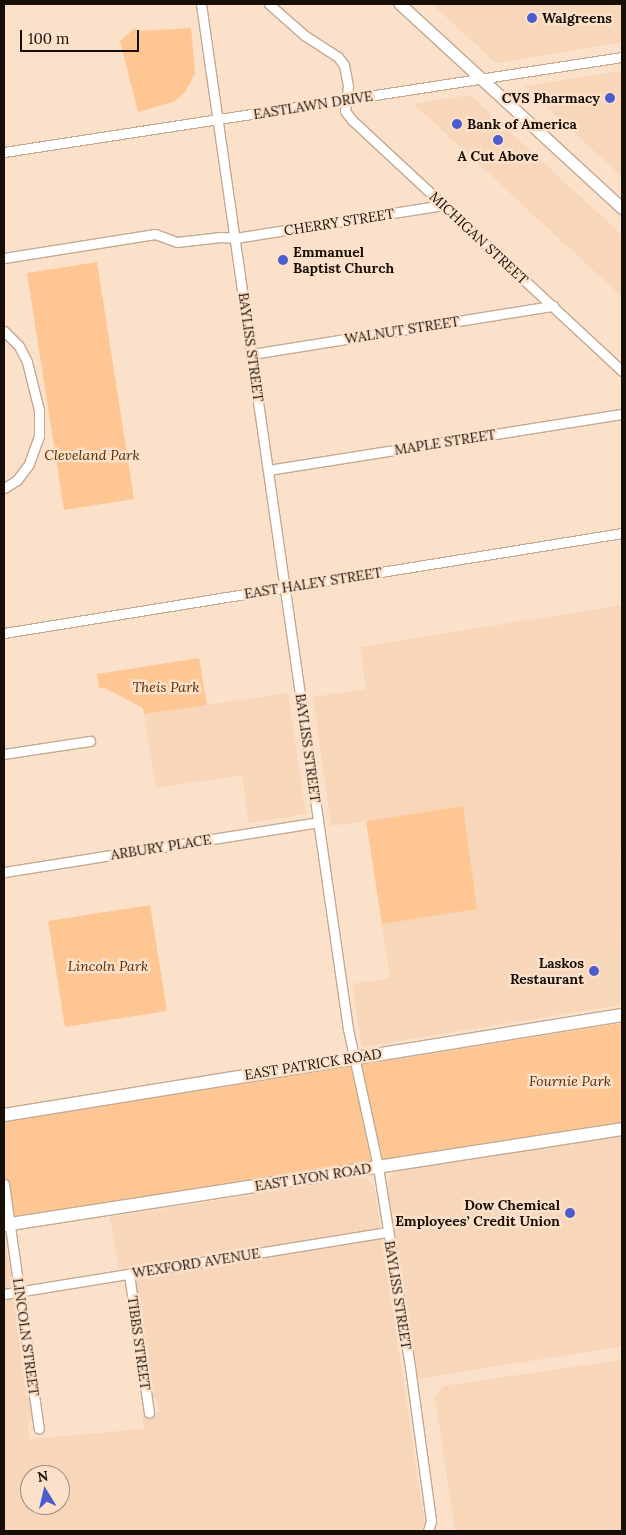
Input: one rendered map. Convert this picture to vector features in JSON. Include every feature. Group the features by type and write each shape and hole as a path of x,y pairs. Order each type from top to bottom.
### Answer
{"highway":[{"name":"EAST PATRICK ROAD","path":"4,1115 352,1057 622,1015"},
{"name":"EAST LYON ROAD","path":"7,1225 622,1129"}],"main road":[{"path":"400,4 622,208"}],"street":[{"name":"BAYLISS STREET","path":"201,4 352,1057 378,1167 427,1490 431,1521 428,1531"},
{"name":"MICHIGAN STREET","path":"269,4 304,35 338,57 346,77 345,111 352,120 622,371"},
{"name":"EASTLAWN DRIVE","path":"4,152 622,57"},
{"name":"CHERRY STREET","path":"4,258 155,234 177,242 220,237 235,238 443,205"},
{"name":"WALNUT STREET","path":"252,354 553,306"},
{"path":"4,331 20,346 27,362 39,410 39,428 29,464 17,480 4,488"},
{"name":"MAPLE STREET","path":"268,470 622,414"},
{"name":"EAST HALEY STREET","path":"4,633 622,533"},
{"path":"4,754 90,741"},
{"name":"ARBURY PLACE","path":"4,872 318,822"},
{"name":"LINCOLN STREET","path":"4,1184 7,1225 19,1291 39,1429"},
{"name":"WEXFORD AVENUE","path":"4,1294 388,1232"},
{"name":"TIBBS STREET","path":"129,1274 149,1413"}],"shaded area":[{"path":"432,4 622,4 622,42 496,63"},
{"path":"622,71 622,177 524,86"},
{"path":"470,95 622,235 622,297 414,104"},
{"path":"622,605 620,1005 362,1047 352,984 390,978 382,924 477,909 463,806 331,826 313,697 366,689 360,647"},
{"path":"288,693 306,814 249,823 242,775 156,788 144,714"},
{"path":"622,1136 622,1346 418,1379 387,1184 393,1172"},
{"path":"366,1178 374,1186 425,1525 423,1531 4,1531 4,1299 12,1299 17,1305 33,1417 28,1424 29,1439 144,1429 142,1415 159,1412 157,1400 150,1394 135,1284 137,1267 119,1270 110,1217"},
{"path":"4,1237 12,1277 11,1286 4,1289"},
{"path":"622,1360 622,1531 455,1531 435,1398 443,1386"}],"green space":[{"path":"135,28 138,31 191,28 195,74 184,94 173,102 138,112 120,41"},
{"name":"Cleveland Park","path":"97,262 134,499 64,510 27,273"},
{"name":"Theis Park","path":"199,658 207,705 144,714 143,708 105,688 99,688 97,674"},
{"path":"463,806 477,909 382,924 366,821"},
{"name":"Lincoln Park","path":"150,905 167,1011 65,1027 48,921"},
{"name":"Fournie Park","path":"622,1023 622,1122 4,1218 4,1122"}],"place":[{"name":"Walgreens","path":"532,18"},
{"name":"CVS Pharmacy","path":"610,98"},
{"name":"Bank of America","path":"457,124"},
{"name":"A Cut Above","path":"498,140"},
{"name":"Emmanuel Baptist Church","path":"283,260"},
{"name":"Laskos Restaurant","path":"594,971"},
{"name":"Dow Chemical Employees’ Credit Union","path":"570,1213"}]}
